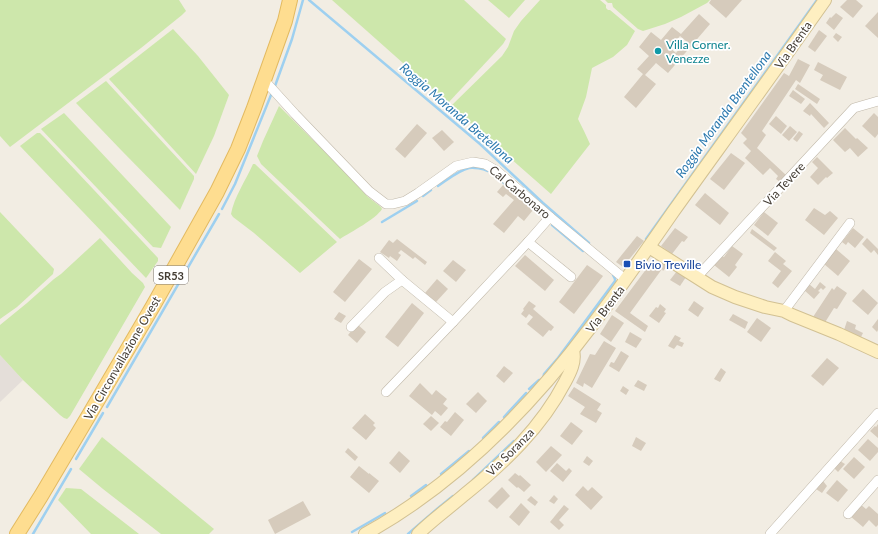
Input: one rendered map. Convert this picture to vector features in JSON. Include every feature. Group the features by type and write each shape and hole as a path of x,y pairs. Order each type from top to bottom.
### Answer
{"main road":[{"name":"Via Circonvallazione Ovest","path":"17,534 89,415 214,199 238,149 265,81 285,21 290,0"}],"street":[{"name":"Via Brenta","path":"365,534 401,512 438,486 518,414 544,386 573,351 626,280 825,0"},
{"name":"Cal Carbonaro","path":"265,81 369,191 386,204 405,201 456,166 479,162 497,171 626,280"},
{"name":"Via Tevere","path":"697,277 854,108 878,101"},
{"path":"386,392 550,217"},
{"path":"784,311 850,223"},
{"path":"528,242 572,277"},
{"path":"649,247 712,287 735,297 765,307 784,311 861,343 878,352"},
{"path":"380,258 402,280 453,322"},
{"path":"351,327 385,292 402,280"},
{"name":"Via Soranza","path":"418,534 484,479 532,432 548,411 568,378 574,357 573,351"},
{"path":"770,534 878,413"},
{"path":"848,514 878,480"}],"shaded area":[{"path":"0,355 23,380 0,402"}],"green space":[{"path":"0,0 179,0 186,11 141,48 10,147 0,136"},
{"path":"332,0 464,0 506,39 448,103"},
{"path":"488,0 525,0 509,18"},
{"path":"540,0 600,0 606,5 608,10 610,10 635,31 627,45 613,57 592,68 586,97 578,119 590,144 551,194 451,106 502,56 508,47 514,31"},
{"path":"605,0 710,0 681,17 643,31 638,29 613,7 612,3 608,3"},
{"path":"173,29 198,56 229,95 214,136 196,174 109,79"},
{"path":"106,81 194,176 180,210 76,103"},
{"path":"279,106 368,197 381,207 382,209 379,213 340,239 261,164 257,156"},
{"path":"64,113 171,227 161,248 153,247 41,129"},
{"path":"37,133 40,133 46,139 158,258 158,261 146,278 20,146"},
{"path":"253,164 255,164 337,242 300,273 231,214 237,195"},
{"path":"0,212 54,269 53,274 17,307 0,319"},
{"path":"100,238 143,283 145,287 67,419 60,415 23,380 0,355 0,325 61,274"},
{"path":"102,437 214,529 209,534 161,534 103,489 79,469"},
{"path":"66,488 81,489 139,534 91,534 58,500"}],"building":[{"path":"711,0 742,0 726,18 709,3"},
{"path":"847,0 856,0 863,6 853,18 840,7"},
{"path":"878,12 878,38 865,26"},
{"path":"836,13 843,18 834,30 826,23 830,17 831,18"},
{"path":"699,14 710,24 668,73 656,63 645,75 656,84 636,108 624,97 643,74 637,69 649,56 639,47 651,32 661,40 672,27 681,34","holes":["680,36 686,41 676,53 670,48"]},
{"path":"819,30 827,36 815,52 808,47"},
{"path":"836,33 842,37 838,42 833,37"},
{"path":"798,59 810,65 800,83 796,80 762,131 766,135 757,148 786,175 780,182 776,179 778,176 770,168 763,175 745,158 751,151 743,143 747,139 741,133 784,73 789,76"},
{"path":"818,62 847,77 840,90 820,80 823,75 814,70"},
{"path":"798,84 820,99 817,104 795,89"},
{"path":"793,90 805,99 801,104 789,96"},
{"path":"810,103 829,123 824,128 811,114 810,116 803,111"},
{"path":"874,113 878,117 878,134 875,138 862,126"},
{"path":"776,116 787,126 781,134 769,124"},
{"path":"417,124 427,133 405,158 395,149"},
{"path":"790,126 797,132 789,141 782,135"},
{"path":"845,128 868,148 858,157 850,148 845,152 833,140"},
{"path":"442,130 454,142 444,151 432,138"},
{"path":"799,131 803,134 797,142 793,139"},
{"path":"731,153 745,163 724,190 710,179"},
{"path":"817,157 833,173 827,178 826,177 818,185 810,177 818,168 812,162"},
{"path":"503,185 533,210 524,221 518,216 504,233 493,224 514,200 506,194 503,197 497,192"},
{"path":"705,193 729,213 720,225 695,205"},
{"path":"814,208 825,215 830,211 838,218 824,235 805,220"},
{"path":"764,212 778,223 768,236 754,225"},
{"path":"675,228 688,237 684,242 682,241 672,254 661,246"},
{"path":"853,228 864,237 855,248 848,242 846,245 842,242"},
{"path":"752,229 777,248 774,251 750,233"},
{"path":"637,236 644,241 623,267 616,262"},
{"path":"867,238 878,249 878,255 874,250 871,253 862,244"},
{"path":"397,239 427,262 425,265 415,257 413,259 401,250 398,253 401,255 397,261 380,252 389,240 393,243"},
{"path":"732,246 743,254 735,265 737,267 729,277 714,265 721,256 724,257"},
{"path":"836,249 850,261 838,276 824,264"},
{"path":"775,252 786,261 783,264 792,271 778,288 772,283 781,271 768,261"},
{"path":"525,255 554,280 545,291 515,266"},
{"path":"359,259 372,269 345,302 333,292"},
{"path":"660,259 668,265 663,271 662,269 630,313 648,326 645,332 615,311 653,260 657,263"},
{"path":"453,260 466,270 456,282 443,271"},
{"path":"587,265 603,276 574,314 559,302"},
{"path":"677,271 686,277 680,286 670,280"},
{"path":"437,279 448,289 436,302 425,293"},
{"path":"820,282 826,287 823,290 821,288 818,291 820,292 814,299 804,290 809,284 815,289"},
{"path":"837,286 847,293 837,309 834,308 824,324 813,317 832,288 834,290"},
{"path":"863,289 878,303 868,315 852,301"},
{"path":"529,301 536,306 533,309 554,327 543,337 527,324 533,317 529,314 526,318 521,314"},
{"path":"694,301 704,308 698,317 688,310"},
{"path":"412,303 424,313 398,347 385,337"},
{"path":"660,304 666,309 664,312 666,313 659,323 649,316 656,307 658,308"},
{"path":"339,312 346,316 341,323 334,319"},
{"path":"733,314 748,322 745,329 729,320"},
{"path":"612,315 624,323 611,342 600,334"},
{"path":"757,318 771,328 761,342 747,332"},
{"path":"878,319 878,330 877,332 872,327"},
{"path":"847,321 856,325 855,329 863,333 861,337 844,330"},
{"path":"357,324 366,332 357,343 348,335"},
{"path":"630,332 642,339 636,348 625,342"},
{"path":"675,335 681,338 679,341 684,343 682,347 677,345 674,349 668,346"},
{"path":"604,341 616,348 592,388 584,383 583,387 576,383 590,354 595,355"},
{"path":"621,351 629,356 619,372 609,366 611,362 614,363"},
{"path":"827,358 839,368 823,386 811,376"},
{"path":"504,366 513,373 504,383 496,376"},
{"path":"721,368 726,372 720,382 714,379"},
{"path":"638,380 647,385 644,391 634,386"},
{"path":"420,383 432,395 436,390 447,399 443,404 448,408 441,416 435,411 432,415 409,396"},
{"path":"623,386 629,390 626,395 620,391"},
{"path":"574,387 601,404 597,410 602,413 596,423 580,414 585,407 568,396"},
{"path":"478,392 487,401 476,413 466,404"},
{"path":"455,412 464,420 451,436 440,427 445,421 447,422"},
{"path":"365,414 375,423 373,425 376,428 366,440 352,428"},
{"path":"431,416 439,423 431,431 423,424"},
{"path":"571,422 583,431 572,445 560,436"},
{"path":"878,424 878,438 870,431"},
{"path":"636,437 646,443 641,451 632,446"},
{"path":"868,439 878,448 878,452 870,461 858,450"},
{"path":"551,446 562,455 546,472 536,462"},
{"path":"348,448 358,457 355,461 345,452"},
{"path":"399,451 410,461 400,473 389,463"},
{"path":"587,456 593,461 589,466 583,462"},
{"path":"854,457 865,467 854,479 843,469"},
{"path":"840,461 845,464 838,472 834,468"},
{"path":"557,463 566,471 569,468 572,471 563,482 550,471"},
{"path":"359,466 379,481 369,493 350,477"},
{"path":"515,473 519,476 520,475 531,485 524,492 508,480"},
{"path":"837,480 848,490 838,502 826,493"},
{"path":"823,481 827,486 822,493 816,489"},
{"path":"583,486 588,491 592,487 603,497 591,510 575,495"},
{"path":"502,487 510,496 497,509 488,501"},
{"path":"554,495 558,499 554,504 549,501"},
{"path":"531,496 538,502 535,506 527,500"},
{"path":"303,501 311,515 275,534 268,520"},
{"path":"521,503 530,512 519,526 509,517"},
{"path":"860,504 866,509 869,506 878,514 878,525 876,527 869,520 863,527 850,516"},
{"path":"564,505 569,509 559,520 564,525 559,530 550,522"}],"waterway":[{"path":"275,86 292,39 303,0"},
{"name":"Roggia Moranda Bretellona","path":"309,0 480,144 543,203 589,243"},
{"name":"Roggia Moranda Brentellona","path":"646,239 817,0"},
{"path":"222,209 235,184 271,95"},
{"path":"438,186 465,169 473,168 488,171"},
{"path":"493,173 505,184"},
{"path":"423,196 431,190"},
{"path":"382,222 417,201"},
{"path":"107,407 219,214"},
{"path":"552,225 583,251"},
{"name":"Roggia Moranda Brentellona","path":"529,389 539,380 543,380 544,374 558,358 615,281 613,275"},
{"path":"504,417 526,393"},
{"path":"76,459 103,413"},
{"path":"483,438 499,422"},
{"name":"Roggia Moranda Brentellona","path":"473,480 514,441"},
{"path":"441,474 469,451"},
{"path":"33,534 71,469"},
{"path":"411,496 426,485"},
{"name":"Roggia Moranda Brentellona","path":"408,534 453,496"},
{"path":"352,532 385,513"}],"place":[{"name":"Villa Corner. Venezze","path":"658,51"},
{"name":"Bivio Treville","path":"627,264"}]}
